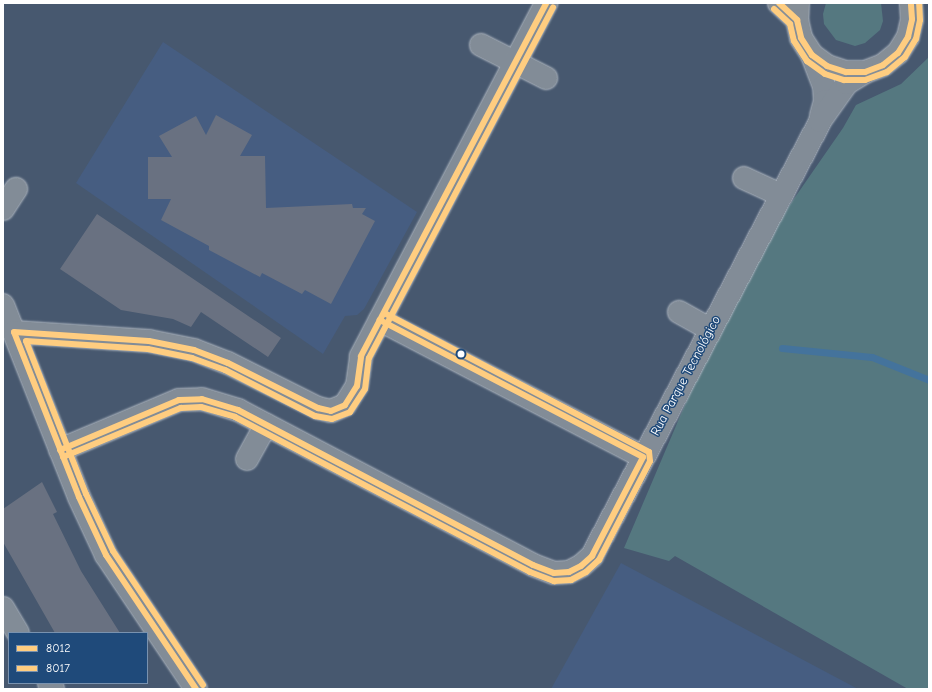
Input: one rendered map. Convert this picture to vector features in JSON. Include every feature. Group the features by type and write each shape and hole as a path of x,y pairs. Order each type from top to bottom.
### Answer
{"main road":[{"path":"779,3 797,11 801,38 812,54 827,66 846,72 865,72 883,65 898,53 908,37 912,19 911,3"},
{"path":"908,37 929,26"}],"street":[{"path":"14,332 149,341 194,350 228,363 318,408 331,411 345,405 357,386 362,356 380,320 546,3"},
{"path":"481,45 546,78"},
{"name":"Rua Parque Tecnológico","path":"812,54 824,86 825,101 820,121"},
{"name":"Rua Parque Tecnológico","path":"60,450 179,400 202,399 238,410 533,565 554,573 569,572 581,566 592,556 820,121 847,83 865,72"},
{"path":"744,178 781,196"},
{"path":"3,209 16,189"},
{"path":"3,305 78,497 106,555 196,689"},
{"path":"679,312 710,329"},
{"path":"380,320 643,457"},
{"path":"247,459 266,425"},
{"path":"3,608 17,632"}],"shaded area":[{"path":"163,42 417,212 364,309 357,315 345,316 323,354 76,183"},
{"path":"621,563 858,689 551,689"}],"green space":[{"path":"826,3 881,3 883,21 880,30 865,43 855,46 836,40 824,24 823,14"},
{"path":"929,57 929,689 908,689 675,556 669,561 624,548 721,320 773,229 843,128 856,105 901,84"}],"building":[{"path":"216,115 252,135 240,156 265,156 266,208 352,204 353,208 366,208 362,214 375,221 331,304 305,290 302,294 262,273 260,277 209,250 209,246 161,220 171,199 148,199 148,157 172,157 159,136 196,116 206,135"},
{"path":"97,214 281,338 268,357 201,312 191,327 173,319 121,310 60,269"},
{"path":"42,482 57,512 53,514 81,571 119,632 54,632 3,542 3,509"}],"waterway":[{"path":"782,348 872,357 929,380"}],"transit line":[{"name":"8012","path":"196,689 106,555 79,497 14,332 149,341 194,350 228,363 318,408 331,411 345,405 357,386 361,356 546,3"},
{"name":"8012","path":"779,3 797,20 801,38 812,55 827,66 846,72 865,72 883,65 898,53 908,37 912,19 911,3"},
{"name":"8017","path":"774,9 790,24 794,41 807,61 825,74 844,80 865,80 887,72 905,57 916,39 920,20 919,3"},
{"name":"8017","path":"203,685 113,551 86,494 26,341 148,349 192,358 225,370 315,416 332,419 350,412 365,389 369,358 553,7"},
{"name":"8017","path":"63,457 181,408 201,407 235,417 530,572 554,581 571,580 586,572 599,560 650,461 649,452 384,313"},
{"name":"8012","path":"60,450 179,400 202,399 238,410 533,565 554,573 569,572 581,566 592,556 643,457 380,320"}]}
